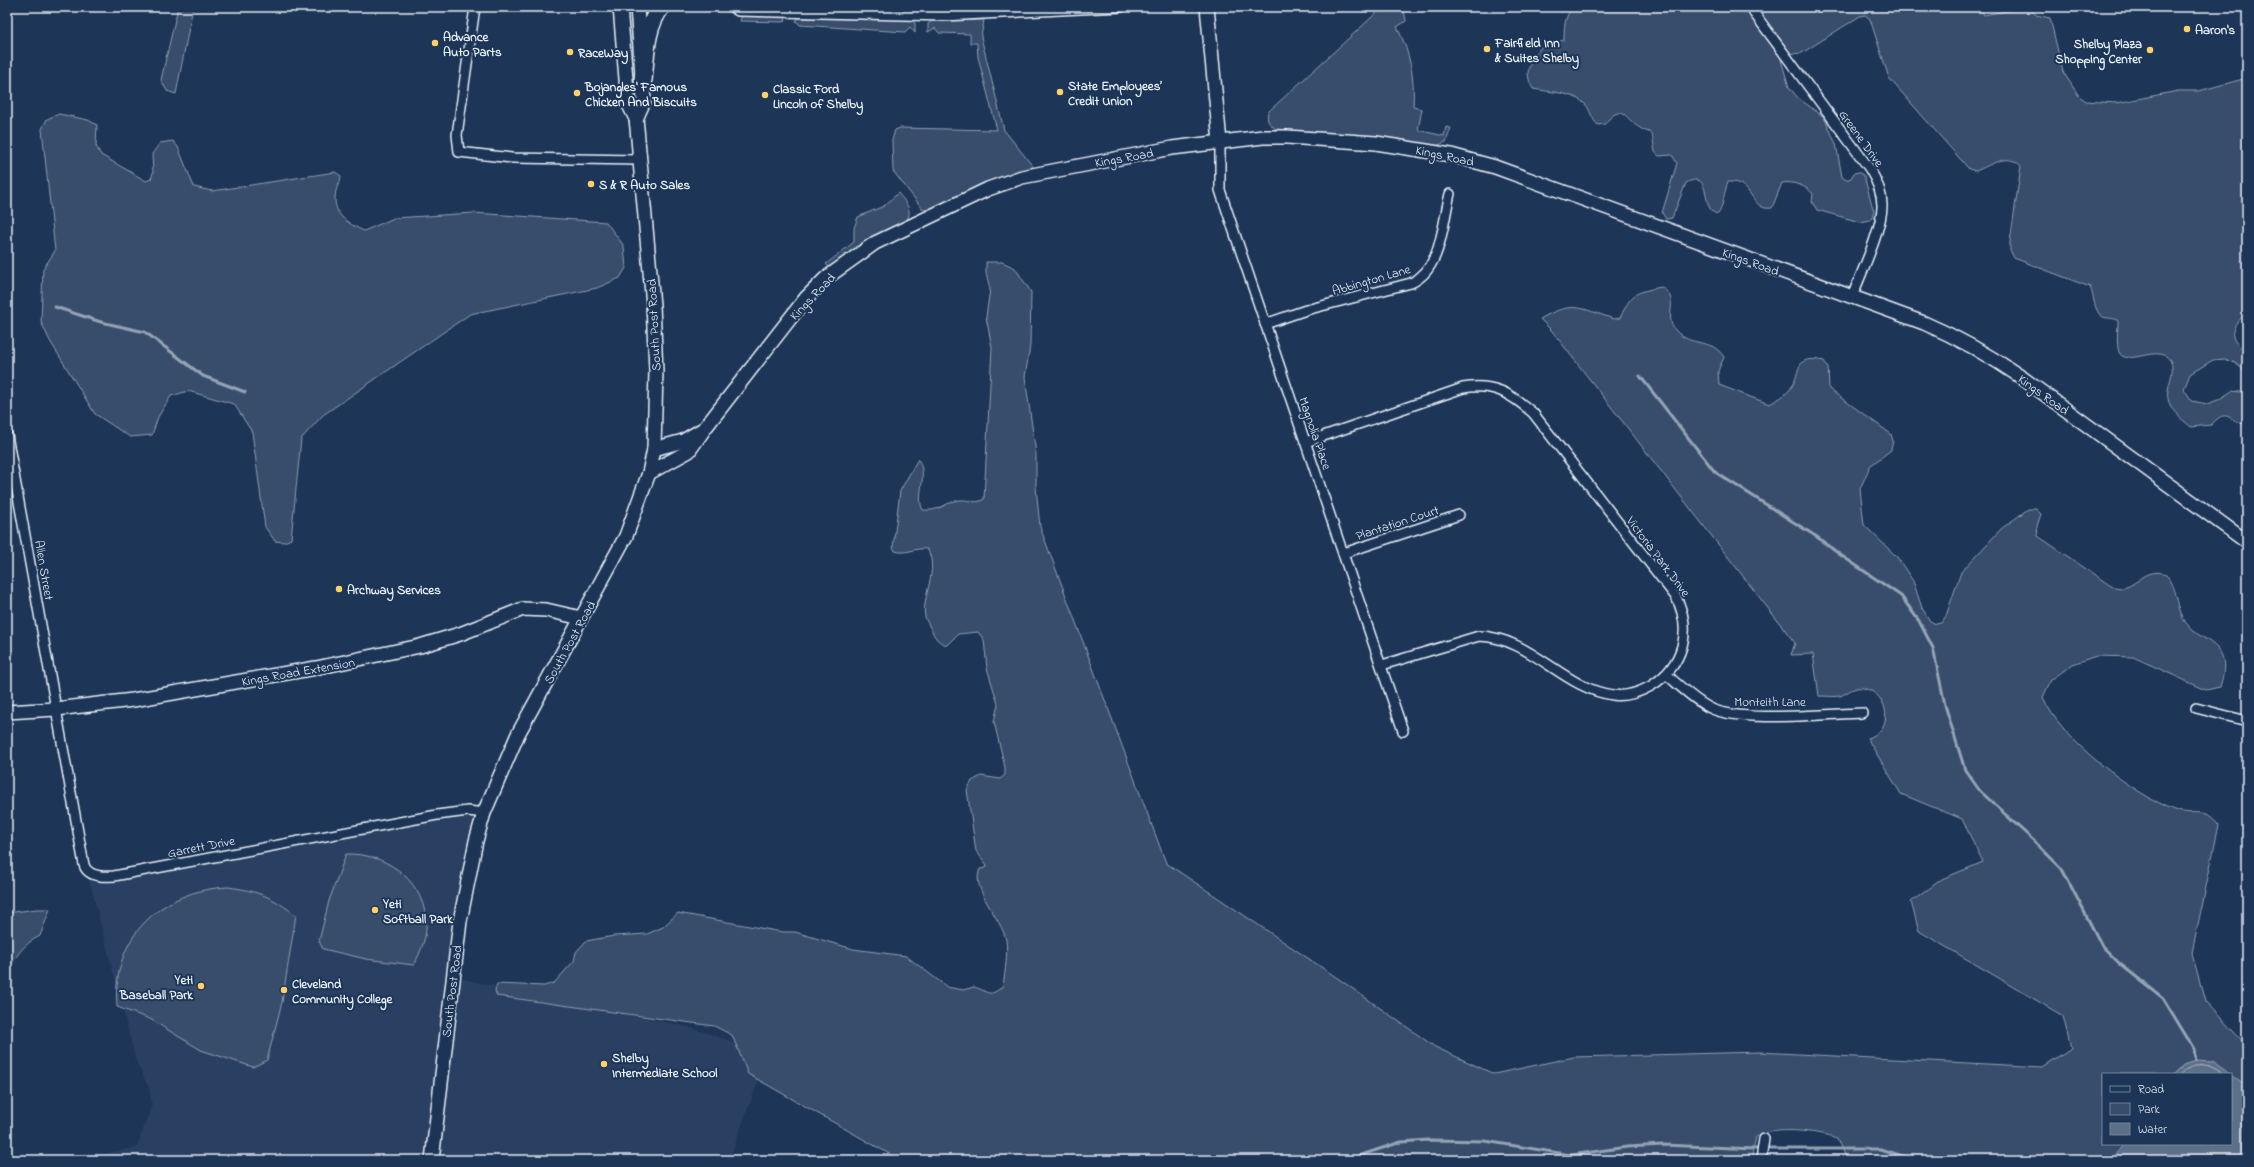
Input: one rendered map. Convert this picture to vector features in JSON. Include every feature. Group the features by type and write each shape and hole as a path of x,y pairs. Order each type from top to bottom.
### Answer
{"highway":[{"path":"643,80 648,34 652,19 661,7"}],"street":[{"path":"475,7 457,135 459,152 512,158 640,160"},
{"name":"South Post Road","path":"432,1160 460,921 476,841 484,813 518,734 626,536 649,473 654,448 656,364 636,120 628,102 620,7"},
{"name":"South Post Road","path":"636,120 644,101 637,7"},
{"path":"732,7 738,10 913,11 1020,14 1121,7"},
{"path":"1207,7 1220,142"},
{"name":"Greene Drive","path":"1754,13 1869,168 1880,190 1882,208 1880,221 1852,297"},
{"name":"Kings Road","path":"654,448 683,441 705,428 806,298 826,278 875,243 988,189 1022,177 1149,152 1220,142 1262,137 1302,138 1376,143 1451,155 1495,167 1608,206 1710,247 1924,323 1984,352 2247,542"},
{"name":"Magnolia Place","path":"1220,142 1220,190 1382,665 1403,731"},
{"name":"Abbington Lane","path":"1265,324 1306,310 1411,283 1421,278 1428,272 1436,254 1450,194"},
{"name":"Victoria Park Drive","path":"1306,442 1463,388 1479,386 1510,394 1533,413 1676,597 1682,609 1684,627 1683,643 1674,665 1667,675 1645,689 1630,694 1614,695 1602,693 1586,687 1512,642 1493,636 1479,636 1382,665"},
{"path":"649,473 689,451 705,428"},
{"name":"Allen Street","path":"7,435 56,709"},
{"name":"Plantation Court","path":"1344,553 1459,515"},
{"name":"Kings Road Extension","path":"7,712 56,709 171,695 394,652 460,634 523,609 546,610 582,618"},
{"name":"Monteith Lane","path":"1667,675 1710,708 1723,713 1748,716 1862,713"},
{"path":"2196,708 2247,721"},
{"name":"Garrett Drive","path":"56,709 84,865 87,871 96,875 114,876 437,815 468,811 484,813"},
{"path":"1761,1160 1764,1139"}],"shaded area":[{"name":"Cleveland Community College","path":"484,813 453,977 692,1028 768,1054 729,1160 78,1160 137,1147 152,1104 149,1088 136,1061 87,871 96,875 437,815"}],"green space":[{"path":"178,7 193,7 176,94 167,91 161,80"},
{"path":"1383,7 1415,7 1404,10 1406,21 1397,27 1402,36 1411,66 1413,107 1422,109 1418,130 1444,136 1446,127 1451,128 1446,142 1436,146 1277,129 1272,126 1267,118 1268,112"},
{"path":"1575,7 1662,7 1666,9 1692,7 1980,7 1984,15 2029,7 2036,15 2050,18 2063,72 2079,96 2086,101 2117,103 2178,91 2199,91 2247,78 2247,312 2234,328 2233,337 2235,342 2247,352 2247,373 2235,363 2225,359 2213,360 2190,374 2184,389 2192,401 2207,404 2218,400 2232,391 2247,393 2247,424 2241,423 2226,416 2222,416 2211,425 2191,427 2174,411 2169,404 2168,390 2172,374 2172,365 2170,360 2165,355 2150,354 2128,358 2123,356 2119,352 2118,345 2118,321 2100,315 2096,308 2090,287 2014,258 2010,250 2010,242 2021,166 2011,160 2005,160 1993,163 1976,171 1969,169 1889,78 1870,19 1865,15 1860,16 1802,53 1788,54 1781,60 1789,87 1798,98 1824,117 1836,144 1842,177 1846,180 1851,178 1854,173 1859,172 1864,176 1874,212 1871,220 1860,222 1817,210 1812,202 1813,194 1810,191 1799,185 1790,183 1782,183 1772,208 1765,208 1755,201 1748,190 1743,186 1728,182 1720,212 1718,214 1712,211 1709,206 1700,181 1695,180 1686,183 1672,218 1666,219 1662,213 1677,163 1672,155 1659,156 1655,152 1652,134 1635,125 1624,114 1620,113 1611,117 1605,124 1598,125 1587,106 1580,100 1568,95 1533,89 1530,83 1528,72 1531,62 1541,47 1564,40 1567,17 1571,10"},
{"path":"742,15 784,17 786,20 784,22 740,21"},
{"path":"798,18 911,20 915,23 915,33 910,27 905,32 800,25 796,21"},
{"path":"984,20 981,37 1004,130 1035,169 928,211 922,208 893,171 892,140 895,130 900,128 997,130 978,57 977,43 970,43 970,34 939,33 935,28 928,32 928,24 932,21"},
{"path":"59,114 88,120 97,125 96,146 101,155 146,181 151,179 153,173 152,154 160,143 173,141 178,147 194,187 212,191 335,172 341,176 335,199 338,211 346,221 364,231 394,218 474,213 606,222 624,246 626,268 620,278 597,288 470,314 323,415 301,439 291,539 284,542 275,541 265,527 252,432 234,404 188,391 171,396 158,417 152,435 130,437 95,414 50,341 41,322 43,269 55,251 42,129 47,119"},
{"path":"898,193 908,206 909,214 906,221 829,267 826,264 854,242 854,228 858,217 884,206"},
{"path":"986,262 1002,262 1015,268 1031,292 1030,346 1025,377 1036,454 1036,487 1040,527 1166,863 1339,979 1435,1047 1494,1074 1574,1057 1759,1052 2043,1067 2071,1048 2063,1016 1919,931 1911,902 1942,879 1983,862 1962,819 1901,794 1867,738 1876,734 1882,728 1885,721 1886,713 1884,705 1879,698 1872,692 1863,688 1854,689 1840,696 1819,696 1813,654 1791,655 1795,643 1552,331 1540,319 1561,309 1569,308 1584,309 1614,319 1620,318 1634,295 1661,287 1670,297 1672,326 1676,331 1688,339 1713,347 1724,357 1718,371 1719,385 1769,404 1781,398 1791,388 1803,362 1814,359 1824,361 1828,367 1829,389 1891,434 1893,441 1891,450 1870,466 1860,489 1864,525 1897,557 1913,581 1922,608 1930,621 1936,624 1941,623 1946,616 1961,572 2001,529 2028,509 2036,509 2041,514 2037,526 2038,536 2111,586 2123,588 2133,584 2146,575 2156,572 2166,575 2172,584 2180,611 2186,623 2218,649 2223,658 2224,670 2220,687 2206,690 2133,657 2096,656 2073,664 2051,680 2043,697 2052,713 2065,730 2081,747 2119,778 2139,792 2175,810 2181,812 2203,813 2214,819 2219,825 2192,953 2205,1001 2247,1046 2247,1160 1846,1160 1837,1138 1818,1133 1784,1131 1764,1134 1756,1137 1751,1160 900,1160 748,1074 732,1035 714,1026 497,996 495,991 497,984 544,986 554,983 574,961 576,952 586,941 614,936 647,934 663,927 678,913 782,932 795,932 853,949 906,956 947,987 963,990 974,987 991,993 1003,986 1007,945 999,923 979,886 978,877 980,869 986,868 987,865 976,851 967,790 972,781 981,776 1000,779 1005,775 1005,767 994,722 998,704 987,668 984,640 978,632 958,634 947,645 938,640 927,622 924,609 932,565 927,549 899,552 895,551 893,547 900,491 918,459 922,472 920,498 923,510 934,510 960,500 978,502 984,499 992,347 986,317 990,289 986,273"},
{"name":"Yeti Softball Park","path":"346,854 374,858 387,863 409,879 417,891 423,903 426,918 426,931 414,965 366,959 323,949 319,941 329,901"},
{"name":"Yeti Baseball Park","path":"228,887 265,896 296,915 282,1002 267,1060 253,1067 201,1050 150,1019 117,1007 117,982 122,959 132,939 145,922 162,908 182,897 204,890"},
{"path":"36,909 50,909 40,936 24,947 7,973 7,913"}],"water":[{"path":"2196,1060 2213,1061 2230,1073 2175,1073 2184,1064"},
{"path":"2232,1075 2247,1086 2247,1160 2111,1160 2125,1145 2232,1145"}],"waterway":[{"path":"55,307 101,322 145,332 203,376 245,392"},
{"path":"1640,376 1715,472 1817,537 1839,554 1901,596 1919,621 1933,648 1945,705 1965,770 1980,791 2062,869 2102,946 2120,964 2163,998 2194,1049 2196,1060"},
{"path":"1346,1160 1401,1142 1429,1140 1485,1141 1571,1155 1627,1147 1663,1145 1755,1149 1881,1149 1915,1160"}],"place":[{"name":"Aaron's","path":"2187,29"},
{"name":"Advance Auto Parts","path":"435,43"},
{"name":"Fairfield Inn & Suites Shelby","path":"1487,49"},
{"name":"Shelby Plaza Shopping Center","path":"2150,50"},
{"name":"RaceWay","path":"570,52"},
{"name":"State Employees’ Credit Union","path":"1060,92"},
{"name":"Bojangles' Famous Chicken And Biscuits","path":"577,93"},
{"name":"Classic Ford Lincoln of Shelby","path":"765,95"},
{"name":"S & R Auto Sales","path":"591,184"},
{"name":"Archway Services","path":"339,589"},
{"name":"Yeti Softball Park","path":"375,910"},
{"name":"Yeti Baseball Park","path":"201,986"},
{"name":"Cleveland Community College","path":"284,990"},
{"name":"Shelby Intermediate School","path":"604,1064"}]}
